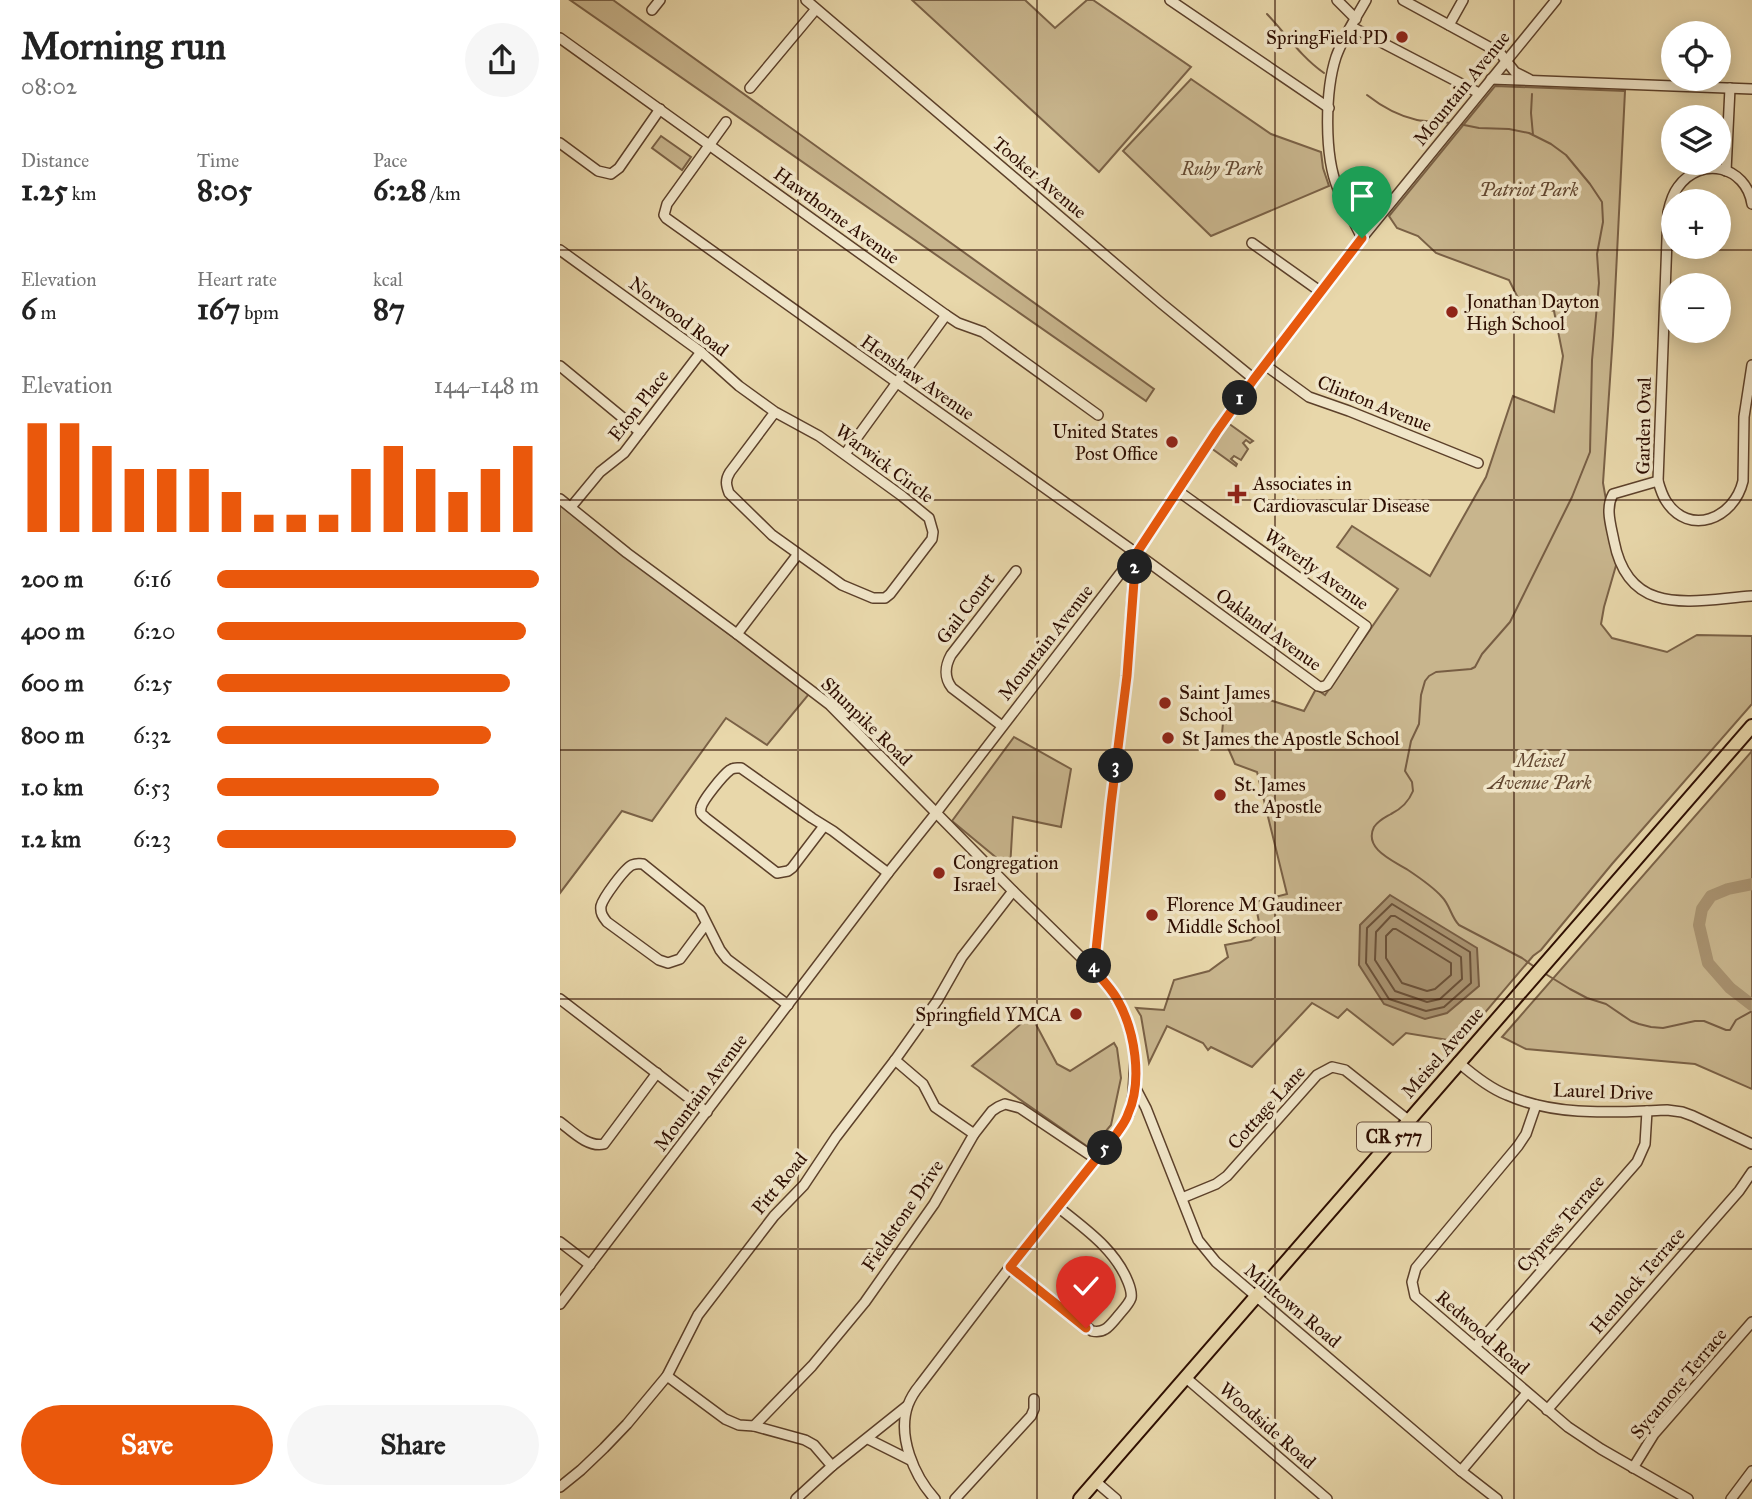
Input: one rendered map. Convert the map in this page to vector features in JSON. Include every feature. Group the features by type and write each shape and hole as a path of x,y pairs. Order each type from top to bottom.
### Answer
{"main road":[{"name":"Meisel Avenue","path":"1080,1499 1752,726"}],"street":[{"path":"652,10 660,0"},
{"name":"Tooker Avenue","path":"806,0 1150,294 1254,379"},
{"path":"1170,0 1329,108"},
{"path":"1337,0 1354,23 1479,93"},
{"path":"1362,238 1333,173 1329,108 1331,76 1338,54 1366,0"},
{"path":"1403,0 1500,53 1515,72 1533,81"},
{"path":"1449,25 1463,0"},
{"name":"Mountain Avenue","path":"560,1304 888,873 1136,554 1210,439 1254,379 1362,238 1556,0"},
{"path":"750,88 816,9"},
{"name":"Hawthorne Avenue","path":"560,38 946,315 958,323 982,332 1098,415"},
{"path":"1491,79 1661,86"},
{"path":"1731,89 1752,89"},
{"path":"560,144 593,167 608,174 615,172 660,108"},
{"path":"710,146 726,122"},
{"name":"Henshaw Avenue","path":"710,146 667,204 664,210 666,218 1136,554"},
{"path":"1731,174 1742,180 1747,187 1752,204"},
{"name":"Garden Oval","path":"1692,175 1681,183 1670,202 1668,212 1658,481 1667,502 1684,517 1707,520 1724,512 1741,490 1744,417 1752,365"},
{"path":"1252,243 1321,292"},
{"name":"Norwood Road","path":"560,250 701,352 739,386 775,412"},
{"path":"845,454 946,315"},
{"name":"Eton Place","path":"571,507 600,472 624,453 701,352"},
{"name":"Clinton Avenue","path":"1265,365 1309,397 1478,463"},
{"path":"560,366 640,432"},
{"name":"Warwick Circle","path":"775,412 845,454 929,518 933,532 932,539 885,598 873,598 842,584 798,554 754,519 729,493 726,486 730,472 775,412"},
{"path":"1658,481 1613,494 1609,502 1608,511 1617,555 1628,577 1642,590 1666,600 1752,596"},
{"name":"Waverly Avenue","path":"1178,491 1366,626"},
{"name":"Shunpike Road","path":"560,499 627,553 830,705 1094,970 1110,988 1125,1015 1133,1043 1135,1086"},
{"path":"737,634 798,554"},
{"path":"1094,970 1127,676 1136,554"},
{"name":"Oakland Avenue","path":"1136,554 1318,686 1326,685 1366,626"},
{"name":"Gail Court","path":"1002,726 952,688 948,683 946,667 951,655 1016,571"},
{"path":"824,825 792,868 777,873 702,815 701,810 705,800 728,772 733,768 741,768 824,825 888,873"},
{"path":"706,924 680,959 668,963 659,960 607,922 601,909 604,900 627,869 643,864 700,910 727,959 788,1005"},
{"name":"Pitt Road","path":"560,1487 604,1448 667,1376 698,1315 774,1216 804,1185 836,1137 937,1001 962,957 1013,891"},
{"path":"560,999 707,1112"},
{"path":"895,1060 923,1084 935,1107 974,1134"},
{"name":"Laurel Drive","path":"1458,1062 1494,1088 1536,1105 1570,1111 1682,1112 1752,1144"},
{"name":"Cottage Lane","path":"1182,1198 1216,1184 1227,1176 1325,1069 1332,1067 1345,1070 1408,1120"},
{"path":"560,1122 587,1142 594,1145 604,1144 656,1073"},
{"path":"796,1499 832,1466 908,1406 920,1385 1010,1267 1117,1133 1129,1114 1135,1086"},
{"name":"Milltown Road","path":"1135,1086 1198,1240 1216,1262 1497,1499"},
{"name":"Fieldstone Drive","path":"754,1426 812,1366 864,1302 934,1204 974,1134 992,1111 1005,1104 1020,1108 1096,1159"},
{"name":"Redwood Road","path":"1536,1105 1527,1134 1420,1262 1413,1275 1415,1296 1579,1435 1688,1499"},
{"name":"Cypress Terrace","path":"1475,1347 1637,1161 1645,1144 1647,1111"},
{"name":"Hemlock Terrace","path":"1547,1410 1739,1191 1752,1172"},
{"path":"1010,1267 1092,1331 1102,1332 1107,1329 1126,1305 1130,1298 1130,1289 1111,1252 1058,1207"},
{"path":"560,1242 590,1265"},
{"name":"Sycamore Terrace","path":"1633,1468 1654,1434 1752,1322"},
{"path":"667,1376 724,1419 805,1440 814,1445 832,1466"},
{"name":"Woodside Road","path":"1185,1377 1327,1499"},
{"path":"1461,1471 1527,1393"},
{"path":"955,1499 1031,1416 1034,1399"},
{"path":"908,1406 906,1434 910,1460 921,1483 934,1499"},
{"path":"868,1439 910,1460"},
{"path":"1731,1499 1752,1472"},
{"path":"1096,1481 1116,1499"}],"green space":[{"path":"570,0 613,0 1154,389 1146,401"},
{"path":"912,0 1025,0 1055,28 1087,0 1093,0 1191,67 1099,172"},
{"name":"Ruby Park","path":"1191,79 1271,134 1321,152 1329,186 1211,236 1123,151"},
{"path":"1495,86 1625,91 1603,483 1617,562 1601,624 1612,638 1667,652 1697,635 1752,636 1752,704 1460,1042 1406,1033 1393,1045 1347,1009 1338,1018 1312,1003 1252,1067 1211,1047 1208,1050 1203,1043 1167,1026 1149,1063 1141,1016 1136,1008 1164,1010 1174,980 1209,971 1228,957 1225,945 1251,940 1261,932 1255,902 1287,894 1257,772 1235,764 1222,734 1226,686 1304,711 1316,689 1325,695 1398,589 1337,547 1352,526 1430,576 1486,477 1513,396 1554,412 1563,356 1554,311 1519,300 1509,280 1436,253 1418,236 1397,228 1389,216"},
{"path":"661,136 691,157 682,170 652,148"},
{"path":"1228,423 1253,441 1250,443 1246,440 1243,443 1248,449 1241,460 1234,456 1231,459 1236,466 1211,448"},
{"path":"560,504 809,694 767,745 726,718 652,821 622,811 560,893"},
{"path":"1014,737 1071,769 1061,827 1013,817 1010,869 952,821"},
{"path":"1752,751 1752,1089 1695,1064 1526,1049 1502,1037"},
{"path":"1031,1015 1057,1064 1070,1071 1114,1043 1117,1048 1121,1078 1111,1125 1091,1149 972,1066"}],"water":[{"path":"1390,895 1477,948 1479,986 1447,1013 1425,1019 1384,1004 1359,965 1360,925"}],"waterway":[{"path":"1267,14 1301,53 1324,73"},
{"path":"1532,94 1533,135"},
{"path":"1367,95 1410,118 1450,123"},
{"path":"1459,124 1529,133 1551,144 1566,155 1602,202 1603,222 1597,254 1599,283 1592,360 1590,452 1572,497 1510,622 1482,654 1475,667 1436,672 1425,681 1419,724 1411,741 1405,771 1412,782 1413,791 1401,807 1374,827 1372,835 1376,848 1445,900 1459,925 1536,968"},
{"path":"1752,884 1711,896 1702,909 1699,925 1708,963 1730,988 1752,1005"},
{"path":"1544,973 1587,998 1606,1004 1631,1021 1651,1027 1663,1028 1704,1021 1730,1030 1736,1020 1752,1011"}],"place":[{"name":"SpringField PD","path":"1402,37"},
{"name":"Jonathan Dayton High School","path":"1452,312"},
{"name":"United States Post Office","path":"1172,442"},
{"name":"Associates in Cardiovascular Disease","path":"1237,494"},
{"name":"Saint James School","path":"1165,703"},
{"name":"St James the Apostle School","path":"1168,738"},
{"name":"St. James the Apostle","path":"1220,795"},
{"name":"Congregation Israel","path":"939,873"},
{"name":"Florence M Gaudineer Middle School","path":"1152,915"},
{"name":"Springfield YMCA","path":"1076,1014"}],"route":[{"path":"1086,1328 1010,1267 1117,1133 1129,1114 1135,1086 1133,1043 1125,1015 1110,988 1094,970 1127,676 1136,554 1254,379 1362,238"}],"park label":[{"name":"Patriot Park","path":"1529,189"},
{"name":"Meisel Avenue Park","path":"1540,771"}]}
